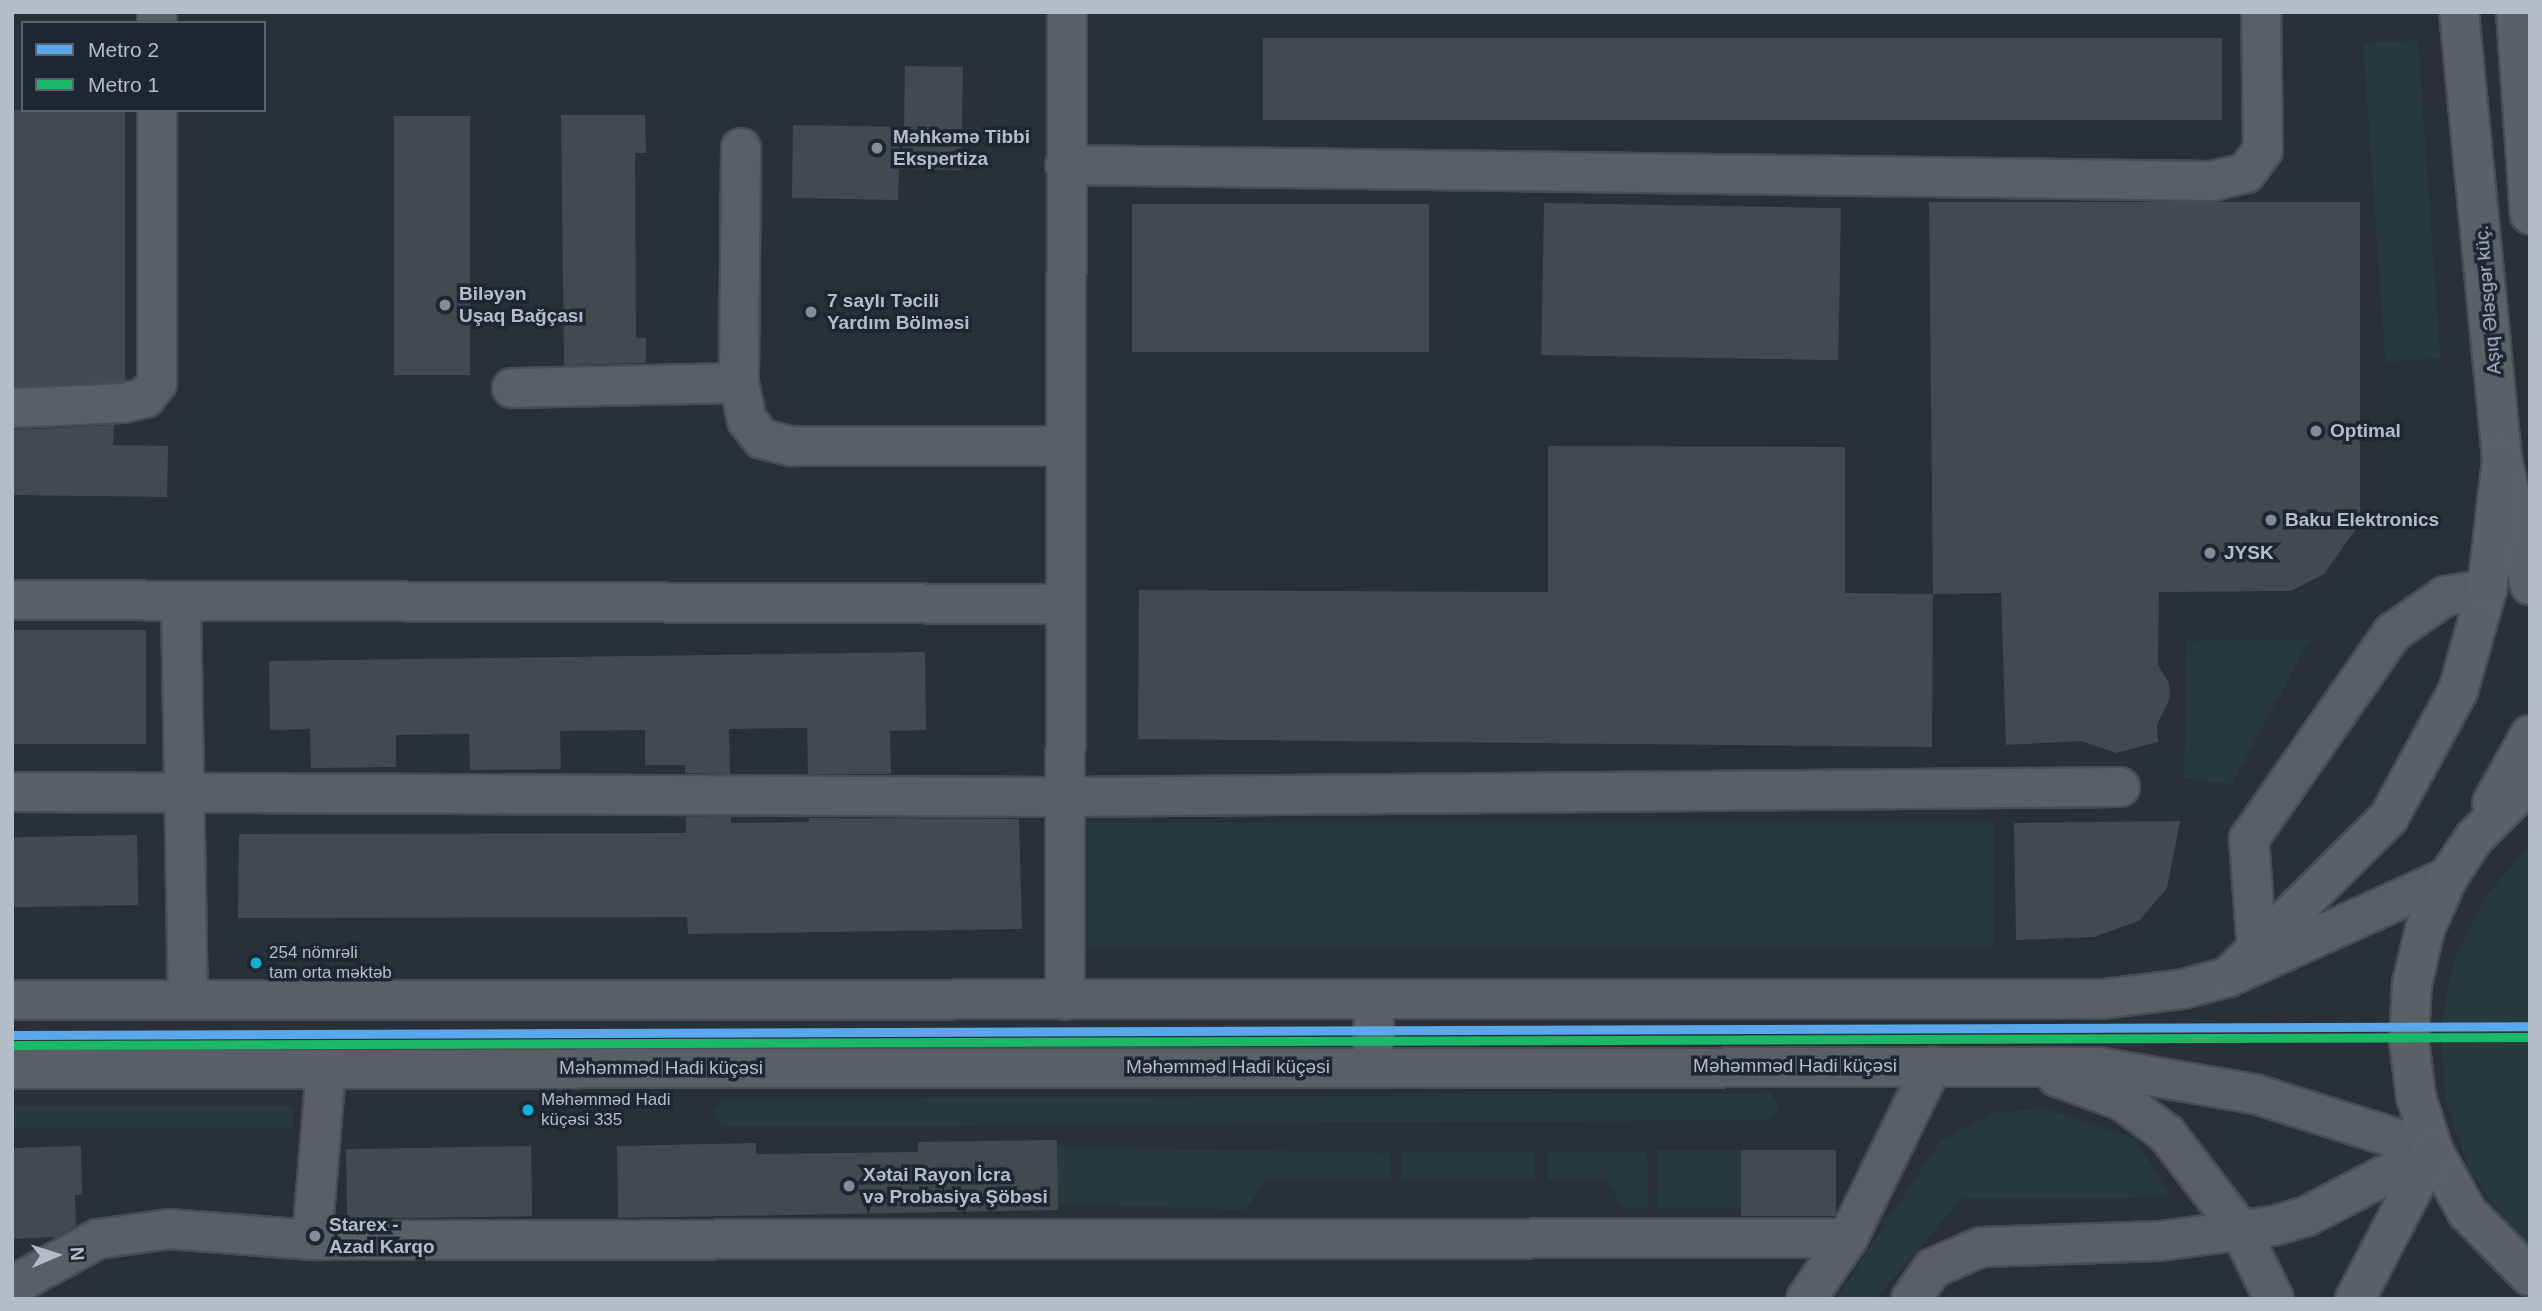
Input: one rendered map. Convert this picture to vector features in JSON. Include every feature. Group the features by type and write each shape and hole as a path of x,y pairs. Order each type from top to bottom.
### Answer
{"main road":[{"name":"Aşıq Ələsgər küç.","path":"2459,12 2502,459 2530,585"},
{"path":"2516,12 2530,215"},
{"path":"2228,977 2389,817 2458,691 2487,589 2502,459"},
{"path":"2530,734 2473,838 2448,877 2425,929 2411,995 2409,1040 2416,1097 2433,1150 2467,1212 2530,1276"},
{"path":"2473,838 2530,782"},
{"path":"2356,1299 2433,1150"}],"street":[{"path":"1065,1000 1062,446 1067,12"},
{"path":"1065,165 2212,181 2246,173 2263,150 2261,12"},
{"path":"12,408 123,403 145,398 157,383 157,112"},
{"path":"741,148 740,383 747,420 762,439 790,446 1062,446"},
{"path":"512,388 740,383"},
{"path":"2257,950 2249,839 2392,634 2445,596 2487,589"},
{"path":"12,600 181,603 1063,604"},
{"path":"181,603 188,1000"},
{"path":"12,792 1065,797 2120,787"},
{"path":"12,1000 2102,999 2183,989 2228,977 2448,877"},
{"path":"1373,1067 1374,1001"},
{"path":"1806,1299 1848,1238 1932,1066"},
{"path":"2029,1067 2123,1101 2154,1121 2241,1231 2274,1299"},
{"name":"Məhəmməd Hadi küçəsi","path":"12,1069 2098,1067 2195,1081 2255,1094 2433,1150"},
{"path":"312,1240 326,1069"},
{"path":"1911,1299 1933,1268 1981,1247 2160,1241 2241,1231 2307,1216 2433,1150"},
{"path":"12,1286 98,1239 133,1231 312,1240 1848,1238"}],"green space":[{"path":"2418,40 2440,358 2385,362 2363,44"},
{"path":"2310,639 2232,784 2184,778 2187,641"},
{"path":"1085,823 1994,823 1994,947 1085,947"},
{"path":"2530,846 2530,1245 2510,1228 2469,1169 2446,1101 2440,1029 2454,959 2486,895"},
{"path":"1770,1093 1780,1106 1770,1120 722,1127 713,1114 722,1100"},
{"path":"12,1106 293,1106 293,1128 12,1128"},
{"path":"2043,1108 2135,1138 2171,1197 1961,1199 1876,1299 1836,1299 1940,1141 1993,1113"},
{"path":"1057,1147 1390,1153 1391,1179 1266,1179 1246,1210 1058,1203"},
{"path":"1657,1150 1741,1150 1741,1208 1657,1208"},
{"path":"1647,1151 1649,1208 1624,1209 1605,1179 1548,1179 1548,1152"},
{"path":"1402,1152 1534,1152 1534,1179 1402,1179"}],"building":[{"path":"1263,38 2222,38 2222,120 1263,120"},
{"name":"Məhkəmə Tibbi Ekspertiza","path":"905,66 963,67 961,170 899,169 898,200 792,198 793,125 904,127"},
{"path":"12,110 125,112 125,386 12,386"},
{"path":"561,115 645,115 646,153 635,153 636,338 646,338 646,363 564,365"},
{"path":"394,116 470,116 470,375 394,375"},
{"path":"1929,202 2360,202 2360,512 2356,529 2324,574 2291,591 2159,592 2158,665 2169,683 2170,698 2157,725 2158,742 2116,753 2081,741 2006,745 2001,593 1933,594"},
{"path":"1544,203 1841,208 1838,360 1541,355"},
{"path":"1132,204 1429,204 1429,352 1132,352"},
{"path":"114,425 113,445 168,446 167,497 12,495 12,430"},
{"path":"1548,446 1845,447 1845,593 1933,594 1932,747 1138,739 1139,590 1548,592"},
{"path":"12,630 146,630 146,744 12,744"},
{"path":"925,652 926,730 890,731 891,774 808,774 807,728 729,729 730,774 685,773 685,765 645,765 645,730 560,731 561,769 470,770 469,734 396,735 396,767 311,768 310,729 270,730 269,661"},
{"path":"686,817 731,817 731,823 809,822 809,818 1019,819 1022,929 688,934 687,917 238,918 239,834 686,833"},
{"path":"2180,821 2167,888 2139,921 2094,937 2016,940 2014,823"},
{"path":"137,835 138,905 13,907 12,837"},
{"path":"1057,1140 1058,1210 618,1218 617,1146 756,1143 756,1154 918,1152 918,1142"},
{"path":"81,1146 82,1195 75,1195 76,1226 56,1237 12,1239 12,1148"},
{"path":"531,1146 532,1216 347,1219 346,1149"},
{"path":"1741,1150 1836,1150 1836,1216 1741,1216"}],"metro line":[{"name":"2","path":"12,1035 2530,1026"},
{"name":"1","path":"12,1045 2530,1037"}],"place":[{"name":"Məhkəmə Tibbi Ekspertiza","path":"877,148"},
{"name":"Biləyən Uşaq Bağçası","path":"445,305"},
{"name":"7 saylı Təcili Yardım Bölməsi","path":"811,312"},
{"name":"Optimal","path":"2316,431"},
{"name":"Baku Elektronics","path":"2271,520"},
{"name":"JYSK","path":"2210,553"},
{"name":"254 nömrəli tam orta məktəb","path":"256,963"},
{"name":"Məhəmməd Hadi küçəsi 335","path":"528,1110"},
{"name":"Xətai Rayon İcra və Probasiya Şöbəsi","path":"849,1186"},
{"name":"Starex - Azad Karqo","path":"315,1236"}]}
